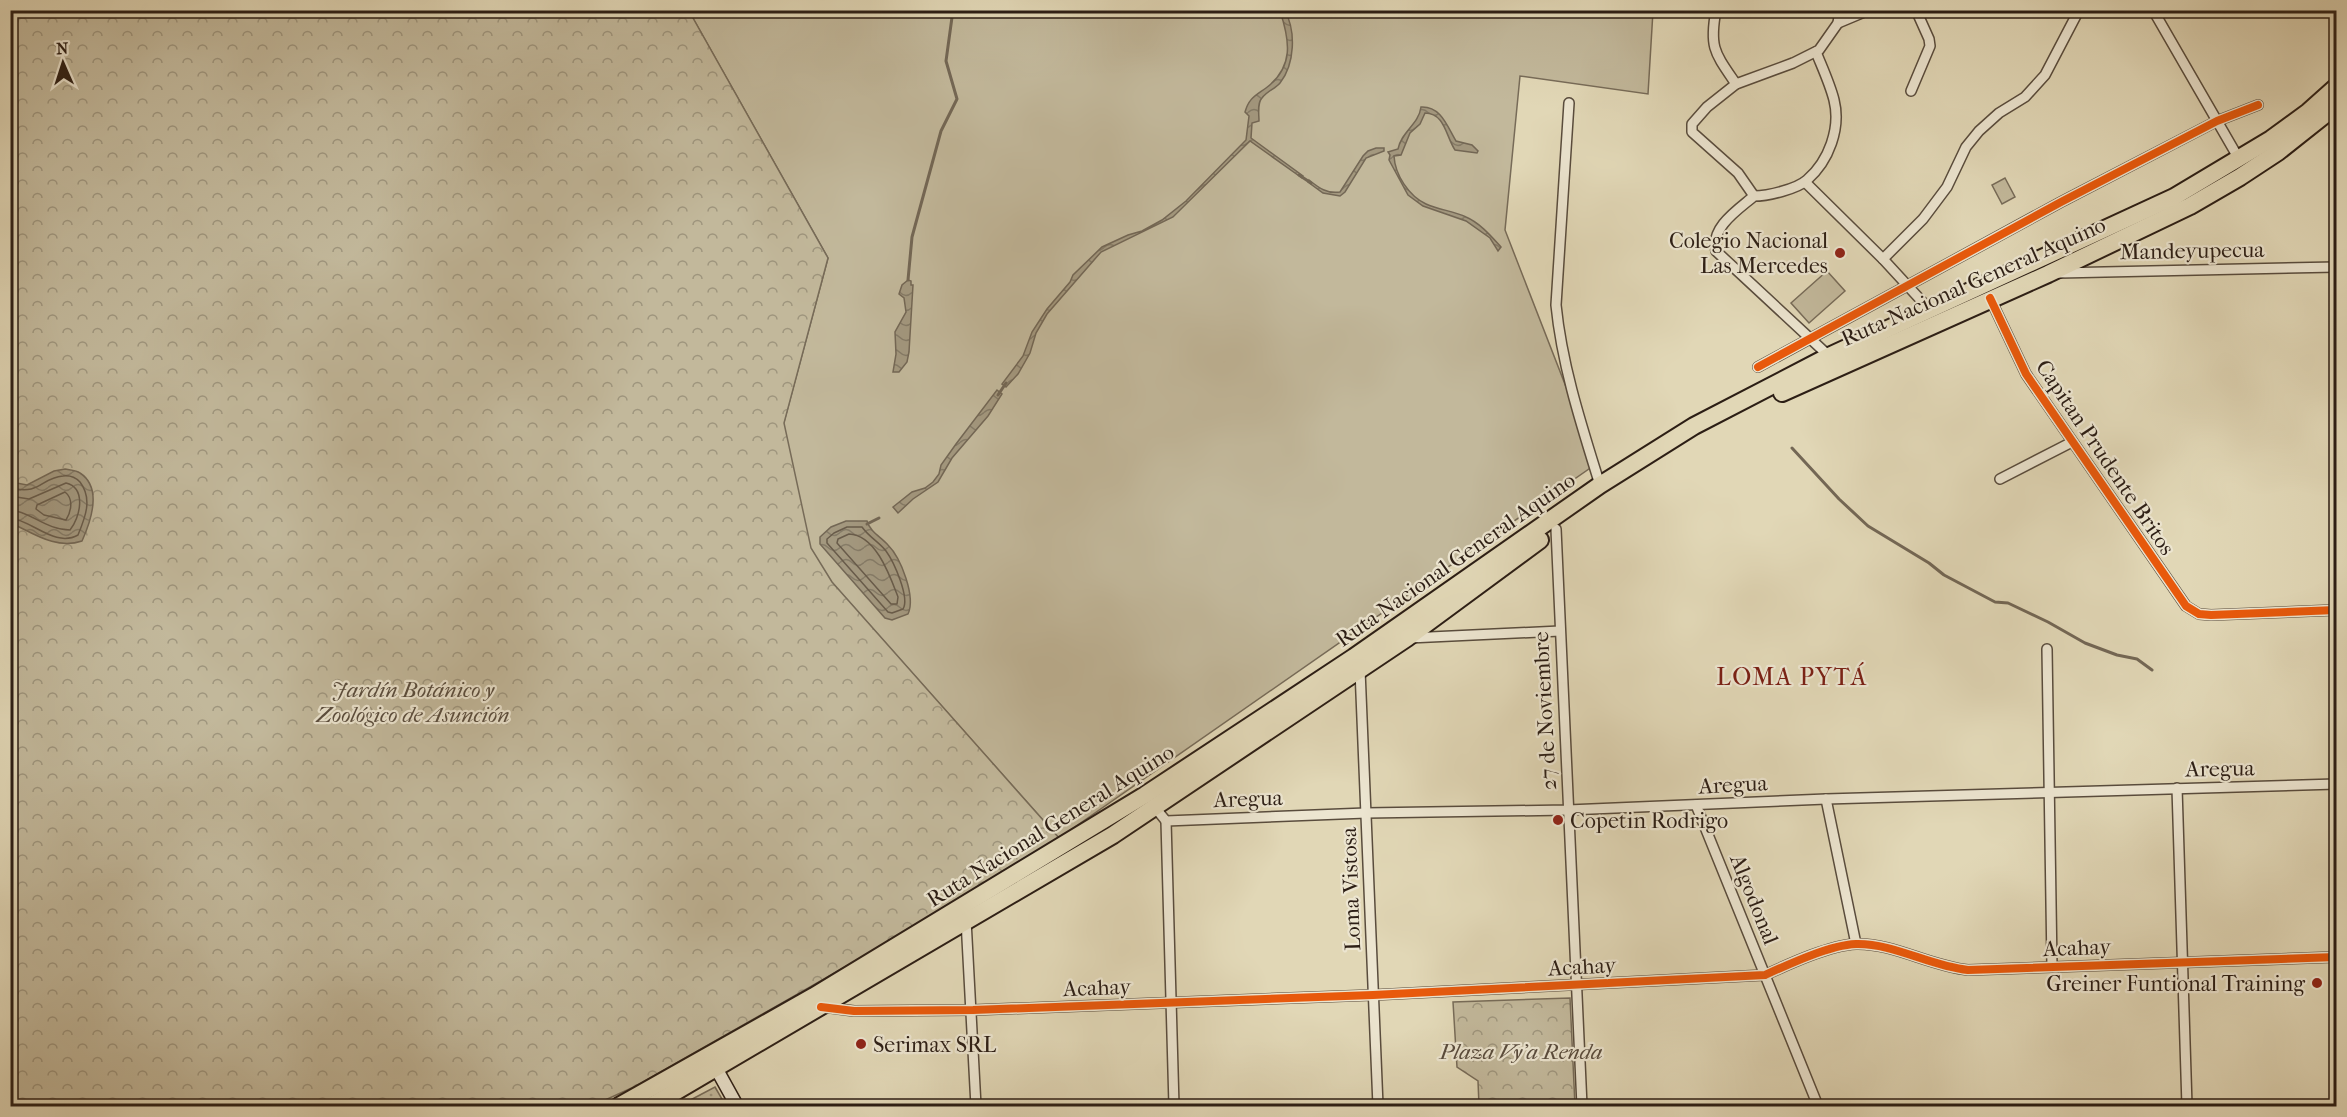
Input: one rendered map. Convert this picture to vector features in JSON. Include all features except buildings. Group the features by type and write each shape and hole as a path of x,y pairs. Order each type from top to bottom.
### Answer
{"highway":[{"name":"Ruta Nacional General Aquino","path":"651,1107 1113,835 1150,801 1354,657 1600,485 1694,426 1829,356 2174,197 2280,133 2337,87"},
{"name":"Ruta Nacional General Aquino","path":"619,1107 1150,801 1360,670 1556,529 1661,458 1739,414 1861,356 2048,274 2190,206 2278,153 2337,106"}],"main road":[{"path":"2318,120 2337,117"},
{"path":"716,1068 737,1107"}],"street":[{"path":"1716,10 1712,43 1715,54 1736,84"},
{"path":"1754,196 1738,173 1692,132 1692,124 1707,107 1736,84 1816,52 1838,23 1840,10"},
{"path":"1838,23 1869,10"},
{"path":"1911,91 1930,46 1916,10"},
{"path":"1883,259 1923,219 1947,187 1966,147 1979,131 1999,113 2025,97 2045,75 2079,10"},
{"path":"2153,10 2239,159"},
{"path":"1816,52 1834,101 1836,126 1830,149 1806,182 1767,196 1754,196 1729,217 1716,234 1714,243 1716,250 1829,356"},
{"path":"1569,104 1556,305 1580,422 1600,485"},
{"path":"1758,367 1907,285 2217,121 2258,105"},
{"path":"1806,182 1929,309"},
{"name":"Mandeyupecua","path":"2048,274 2337,267"},
{"name":"Capitan Prudente Britos","path":"1990,298 2026,375 2186,606 2199,614 2211,615 2337,610"},
{"path":"2000,479 2072,442"},
{"name":"27 de Noviembre","path":"1556,529 1582,1107"},
{"path":"1407,638 1560,631"},
{"path":"2047,649 2052,966"},
{"name":"Loma Vistosa","path":"1360,670 1378,1107"},
{"name":"Aregua","path":"1166,821 2337,784"},
{"path":"2177,788 2187,1107"},
{"path":"1826,799 1856,944"},
{"path":"1150,801 1166,821 1174,1107"},
{"name":"Algodonal","path":"1696,806 1818,1107"},
{"path":"966,920 973,1010 976,1107"},
{"name":"Acahay","path":"821,1007 854,1011 973,1010 1373,996 1765,975 1808,957 1856,944 1886,948 1950,968 1968,970 2337,957"}],"green space":[{"name":"Jardín Botánico y Zoológico de Asunción","path":"10,11 689,11 828,258 784,423 811,548 832,582 1059,838 859,959 636,1086 592,1106 11,1106"},
{"path":"689,11 1653,11 1648,94 1520,76 1505,230 1596,464 1059,838 762,504 828,258"},
{"path":"2005,178 2015,197 2002,204 1992,185"},
{"path":"1827,271 1845,291 1809,323 1791,303"},
{"name":"Plaza Vy'a Renda","path":"1570,998 1575,1106 1479,1106 1478,1081 1457,1067 1453,1002"},
{"path":"715,1087 726,1106 679,1106"}],"water":[{"path":"1280,11 1285,11 1291,28 1292,47 1289,67 1280,83 1260,100 1259,121 1252,123 1251,138 1303,176 1302,178 1250,141 1173,217 1101,252 1047,314 1036,333 1030,353 1018,374 1006,387 1002,384 1023,356 1032,332 1073,275 1102,247 1142,231 1162,220 1186,201 1246,140 1249,116 1245,112 1248,103 1275,80 1285,62 1287,43"},
{"path":"1421,107 1438,113 1456,141 1472,145 1478,151 1477,153 1455,150 1441,121 1432,114 1425,113 1420,124 1410,133 1401,155 1394,156 1400,177 1414,196 1420,200 1476,223 1501,247 1498,251 1490,238 1466,221 1423,206 1408,195 1389,160 1388,152 1398,149 1420,113"},
{"path":"1376,148 1384,148 1384,151 1366,158 1345,192 1340,196 1323,193 1308,182 1309,180 1327,191 1340,192 1363,156"},
{"path":"908,280 913,285 909,352 907,362 899,372 893,372 896,354 895,332 906,312 904,298 899,294 902,285"},
{"path":"997,390 1002,394 988,416 952,458 938,482 913,499 898,513 893,507 912,492 925,488 933,482 939,474 941,465"},
{"path":"65,469 80,473 91,487 93,505 82,541 54,542 11,523 11,482 27,485 54,471"},
{"path":"846,521 867,521 873,531 893,551 909,588 908,614 892,620 885,618 820,544 820,537 831,527"}],"waterway":[{"path":"908,280 912,237 941,131 957,99 946,61 953,10"},
{"path":"1299,175 1311,183"},
{"path":"998,395 1006,383"},
{"path":"1792,448 1839,499 1868,526 1929,563 1944,575 1995,602 2008,603 2048,622 2085,643 2117,655 2137,659 2152,670"},
{"path":"867,524 879,518"}],"cycle path":[{"path":"1758,367 2061,202 2217,121 2258,105"},
{"path":"1990,298 2026,374 2186,606 2199,614 2211,615 2336,610"},
{"path":"821,1007 854,1011 973,1010 1373,995 1765,975 1822,951 1856,944 1884,947 1968,970 2336,957"}],"place":[{"name":"Colegio Nacional Las Mercedes","path":"1840,253"},
{"name":"Copetin Rodrigo","path":"1558,820"},
{"name":"Greiner Funtional Training","path":"2317,983"},
{"name":"Serimax SRL","path":"861,1044"}],"district":[{"name":"LOMA PYTÁ","path":"1792,677"}]}
